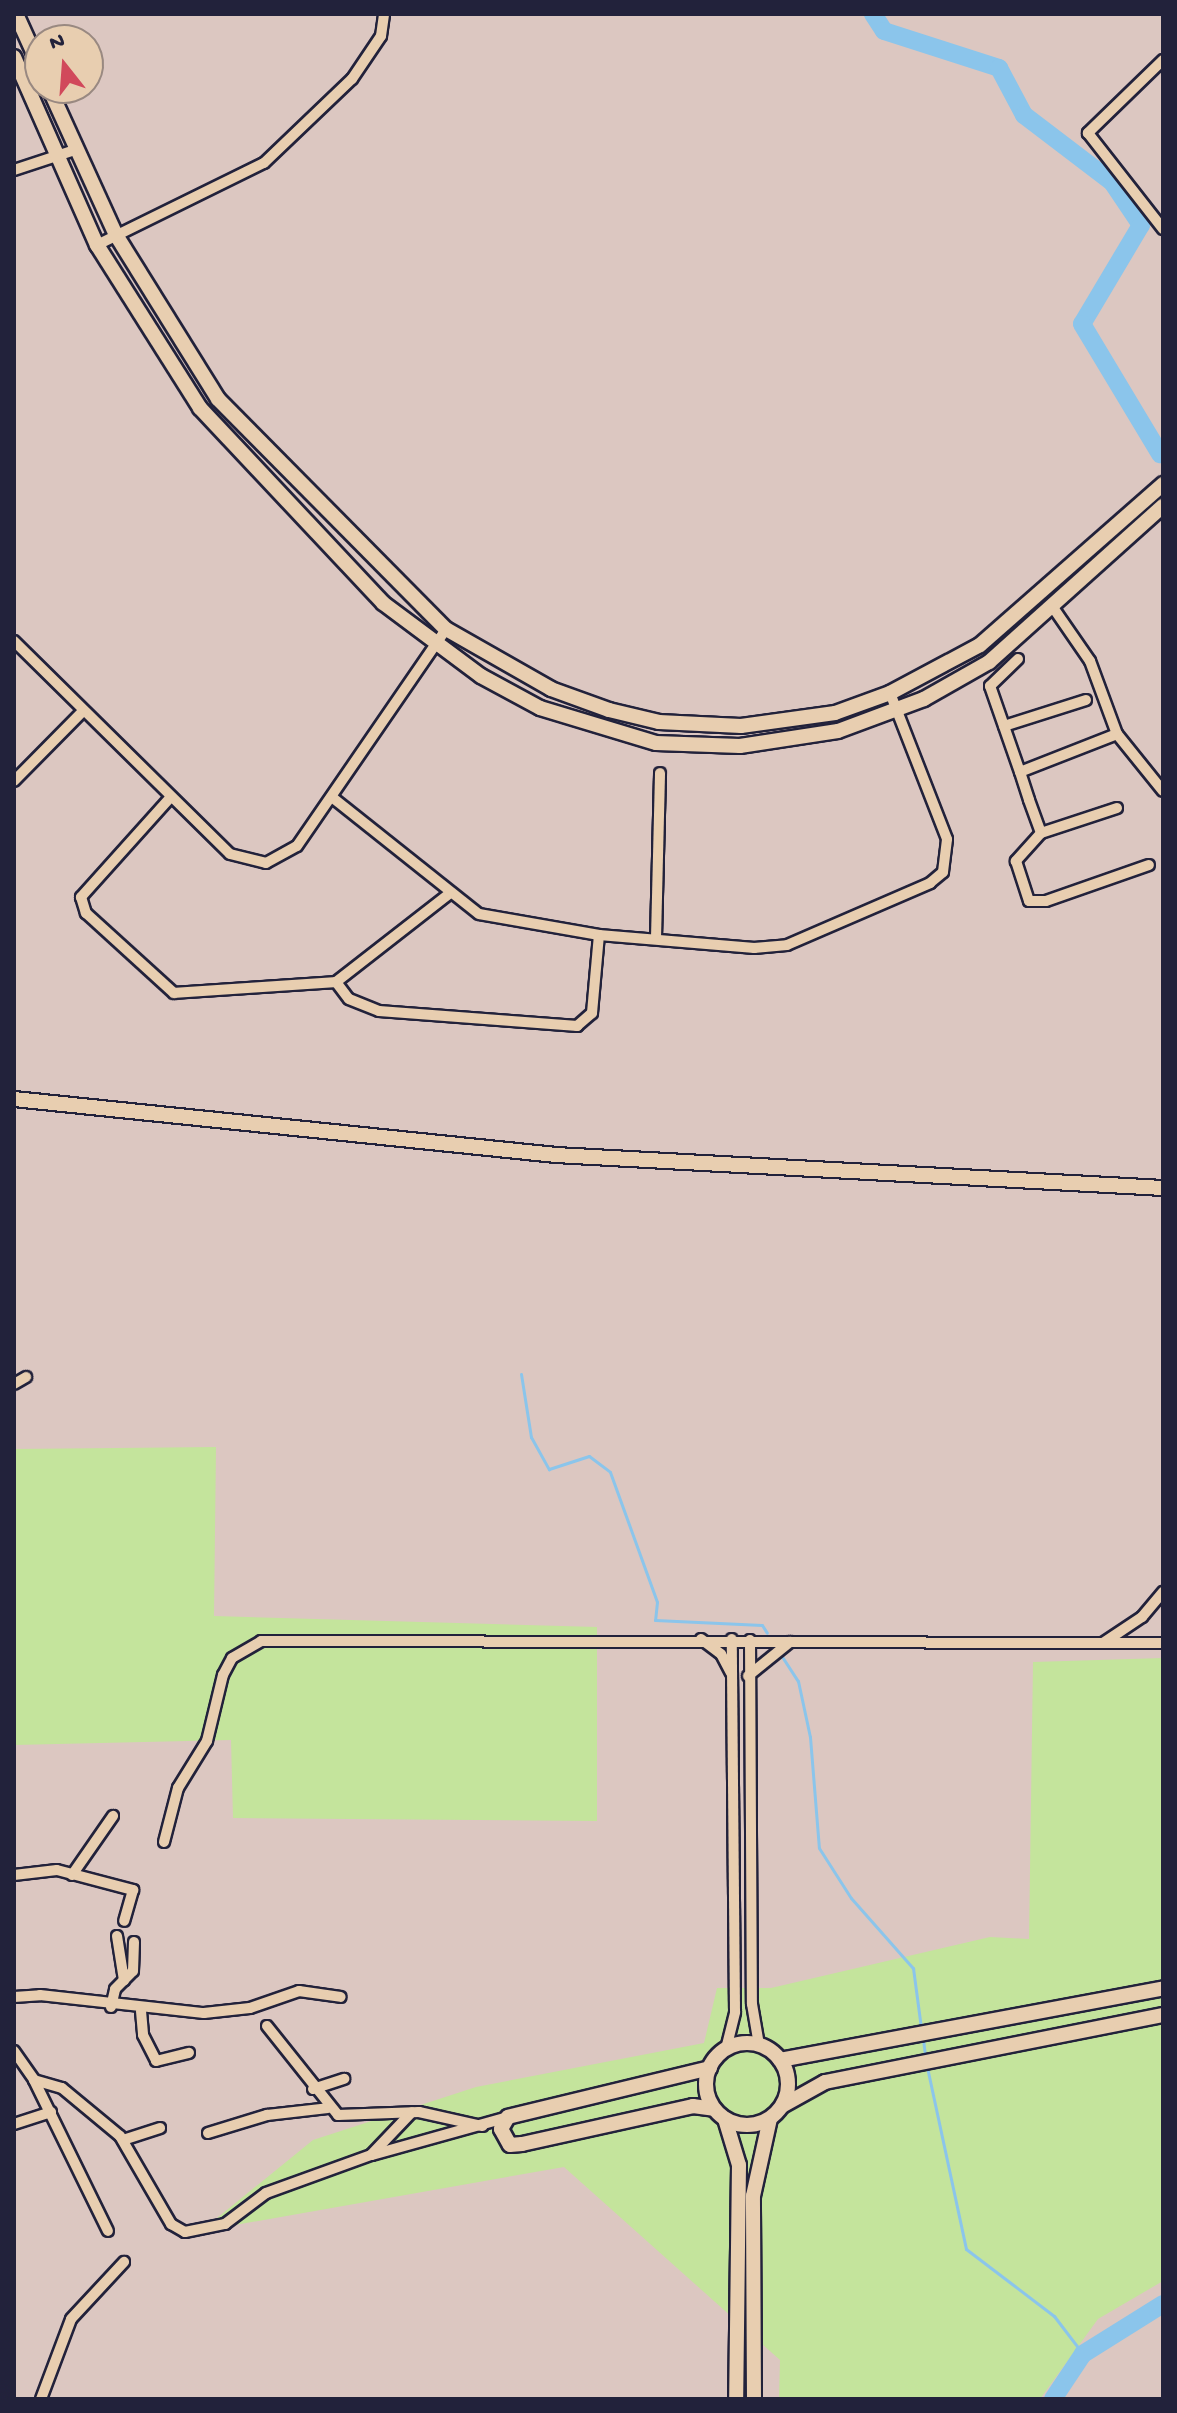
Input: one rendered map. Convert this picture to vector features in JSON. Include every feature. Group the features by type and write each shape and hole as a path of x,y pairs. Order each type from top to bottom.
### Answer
{"street":[{"path":"97,245 234,183 274,155 352,79 381,36 384,14"},
{"path":"14,57 97,245 200,408 383,603 435,645 540,708 656,743 791,742 897,711 989,662 1163,506"},
{"path":"1163,60 1088,133 1163,229"},
{"path":"56,104 116,235 218,399 446,629 551,689 659,722 787,722 890,693 980,645 1163,484"},
{"path":"14,170 75,150"},
{"path":"1052,606 1090,661 1117,734 1163,791"},
{"path":"14,641 169,799 230,854 266,863 297,846 333,798 446,629"},
{"path":"1018,659 990,686 1041,833"},
{"path":"333,798 449,894 503,922 599,935 754,948 787,945 930,883 943,872 947,839 890,693"},
{"path":"1004,726 1086,700"},
{"path":"14,781 83,711"},
{"path":"1020,772 1117,734"},
{"path":"656,938 660,773"},
{"path":"169,799 85,889 86,913 174,993 336,982 449,894"},
{"path":"1117,808 1041,833 1016,861 1029,901 1046,901 1149,865"},
{"path":"336,982 349,999 379,1011 577,1026 592,1013 599,935"},
{"path":"14,1099 556,1155 1163,1188"},
{"path":"14,1384 26,1377"},
{"path":"1101,1644 1142,1617 1163,1592"},
{"path":"701,1639 721,1654 732,1676"},
{"path":"164,1842 178,1788 207,1741 223,1675 232,1658 261,1641 732,1639 1163,1643"},
{"path":"732,1639 735,2012 726,2049 710,2068 706,2089 720,2114 739,2165 736,2399"},
{"path":"750,1640 752,2004 759,2045"},
{"path":"748,1676 793,1641"},
{"path":"72,1875 113,1816"},
{"path":"14,1875 40,1869 133,1890 124,1921"},
{"path":"117,1936 124,1980"},
{"path":"111,2007 124,1980 133,1971 134,1942"},
{"path":"780,2060 894,2042 1163,1988"},
{"path":"14,1997 40,1995 141,2011 250,2008 299,1991 341,1997"},
{"path":"141,2011 143,2035 159,2064 189,2053"},
{"path":"754,2399 753,2196 770,2119 782,2106 825,2082 1163,2015"},
{"path":"267,2026 328,2108 338,2115 412,2112 482,2126"},
{"path":"726,2049 759,2045 780,2060 788,2083 782,2106"},
{"path":"14,2051 51,2112 108,2231"},
{"path":"34,2080 66,2091 123,2140 171,2224 185,2232 225,2224 266,2193 371,2155 508,2117 710,2068"},
{"path":"313,2089 344,2079"},
{"path":"508,2117 501,2129 510,2145 693,2106 743,2125 770,2119"},
{"path":"208,2133 267,2115 328,2108"},
{"path":"14,2124 51,2112"},
{"path":"371,2155 412,2112"},
{"path":"123,2140 160,2128"},
{"path":"41,2399 71,2319 124,2262"}],"green space":[{"path":"216,1447 214,1616 597,1627 597,1821 233,1818 231,1740 14,1745 14,1449"},
{"path":"1163,1658 1163,2281 1098,2319 1040,2399 779,2399 780,2360 564,2167 201,2231 313,2140 476,2087 704,2043 717,1988 771,1988 990,1937 1029,1939 1033,1662"}],"waterway":[{"path":"873,14 884,31 999,68 1024,115 1112,182 1141,225 1082,324 1160,454"},
{"path":"521,1374 531,1437 549,1469 589,1456 610,1472 657,1602 655,1620 762,1625 767,1633"},
{"path":"779,1652 798,1681 810,1737 819,1848 851,1898 913,1968 921,2028"},
{"path":"923,2039 925,2055"},
{"path":"927,2067 966,2249 1054,2316 1083,2354"},
{"path":"1053,2399 1083,2354 1163,2304"}]}
